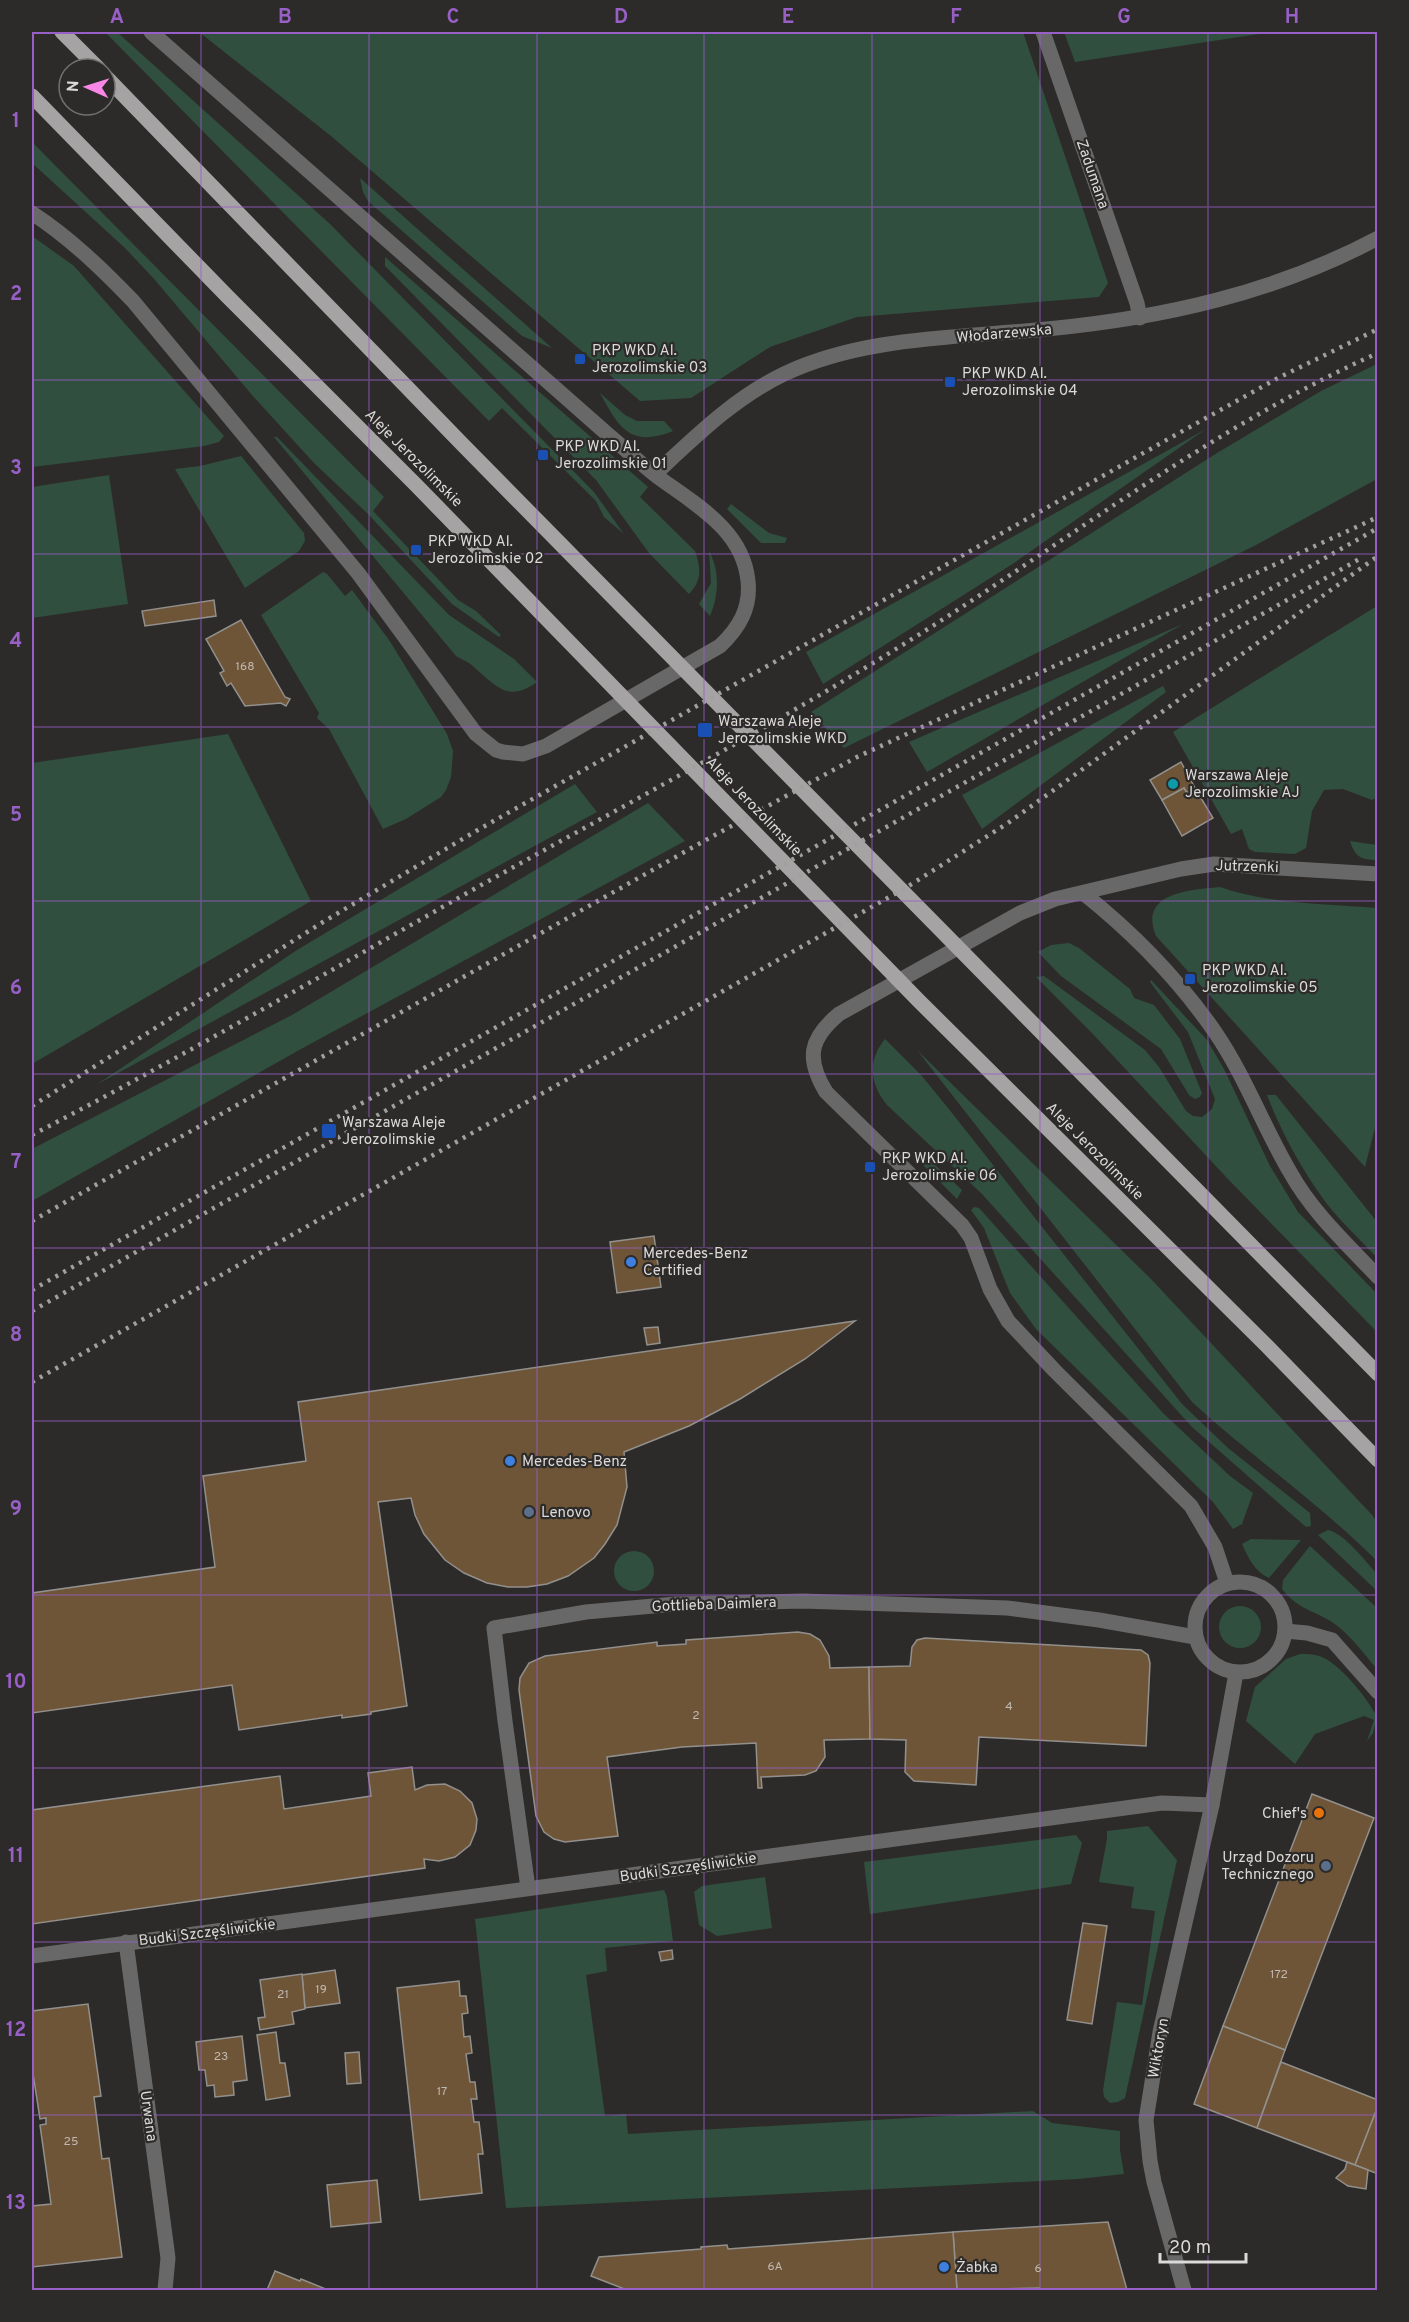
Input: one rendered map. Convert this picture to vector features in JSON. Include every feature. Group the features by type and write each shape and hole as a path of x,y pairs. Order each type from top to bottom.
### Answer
{"main road":[{"path":"62,32 87,57"},
{"path":"117,88 463,445 1377,1374"},
{"name":"Aleje Jerozolimskie","path":"32,96 919,1001 1258,1338 1377,1460"},
{"path":"32,108 60,126"}],"street":[{"path":"32,213 96,262 133,301 358,573 468,725 496,750 523,754 540,748 720,646 737,627 744,616 749,591 747,566 735,541 719,523 655,474 151,32"},
{"name":"Zadumana","path":"1043,32 1137,303 1140,318"},
{"name":"Włodarzewska","path":"655,474 706,427 751,393 785,373 833,355 908,342 1140,318 1217,301 1282,281 1377,238"},
{"name":"Jutrzenki","path":"1227,1583 1215,1547 1191,1506 1008,1321 990,1289 970,1238 962,1225 826,1092 815,1074 813,1060 815,1045 823,1028 839,1014 1038,904 1181,869 1215,864 1377,874"},
{"path":"1083,892 1149,954 1182,989 1214,1030 1242,1075 1290,1174 1333,1230 1377,1277"},
{"path":"1242,1581 1256,1584 1269,1592 1278,1603 1284,1616 1285,1631 1282,1644 1269,1661 1251,1671 1236,1673 1210,1662 1200,1650 1195,1637 1194,1623 1197,1610 1204,1598 1227,1583 1242,1581"},
{"name":"Gottlieba Daimlera","path":"528,1888 494,1628 586,1612 676,1604 803,1601 1007,1608 1099,1620 1195,1637"},
{"path":"1285,1631 1307,1633 1332,1640 1377,1692"},
{"path":"1212,1805 1236,1673"},
{"name":"Budki Szczęśliwickie","path":"32,1956 1162,1803 1212,1805"},
{"name":"Wiktoryn","path":"1184,2290 1154,2182 1146,2120 1160,2032 1212,1805"},
{"name":"Urwana","path":"126,1942 168,2258 165,2290"}],"green space":[{"path":"105,32 117,32 330,224 594,492 624,534 604,517 596,501 502,408 489,421"},
{"path":"199,32 1023,32 1108,283 1099,297 857,317 770,347 691,398 640,401 331,136"},
{"path":"1064,32 1272,32 1075,62"},
{"path":"32,142 384,497 373,511 458,600 476,611 501,635 499,637 452,604 368,514 314,463 125,248 32,163"},
{"path":"360,178 552,348 522,336 368,201"},
{"path":"32,236 74,266 224,436 219,442 204,446 32,467"},
{"path":"385,257 648,487 640,497 695,551 699,574 689,594 649,553 596,480 385,266"},
{"path":"1377,364 1377,479 1256,545 844,748 811,712 1217,453 1321,391"},
{"path":"600,393 625,415 637,421 664,421 673,431 658,436 636,436 620,425"},
{"path":"1206,429 1014,563 823,684 806,652"},
{"path":"274,437 277,437 449,615 514,659 537,682 519,691 504,690 472,665 456,656"},
{"path":"241,456 304,533 305,541 299,551 245,588 175,469 200,466"},
{"path":"109,475 128,604 32,618 32,487"},
{"path":"731,504 769,533 787,538 785,543 761,543 727,509"},
{"path":"709,551 717,575 715,600 710,616 699,604 711,583"},
{"path":"323,572 345,596 352,590 389,640 447,734 453,751 451,777 441,797 406,819 383,829 329,729 317,718 319,713 261,615"},
{"path":"1377,606 1377,797 1372,800 1343,789 1324,790 1312,811 1306,848 1295,854 1255,852 1249,849 1242,829 1231,834 1173,732"},
{"path":"1183,624 927,772 909,742"},
{"path":"1163,686 1166,692 982,829 962,795"},
{"path":"228,734 311,901 32,1064 32,763"},
{"path":"575,784 597,812 96,1085 297,950"},
{"path":"648,803 685,841 301,1049 32,1201 32,1149 292,1015"},
{"path":"1350,841 1377,845 1377,860 1359,856"},
{"path":"1220,887 1238,893 1277,900 1377,908 1378,1116 1365,1167 1156,936 1152,921 1154,910 1161,902 1182,892"},
{"path":"1069,943 1079,948 1130,989 1134,998 1154,1005 1180,1039 1202,1093 1200,1097 1195,1099 1189,1095 1161,1049 1061,976 1038,952 1051,945"},
{"path":"1044,976 1145,1050 1159,1067 1186,1111 1193,1116 1202,1117 1212,1109 1215,1099 1188,1032 1150,982 1151,980 1207,1040 1224,1069 1270,1166 1298,1212 1377,1294 1377,1332 1036,977"},
{"path":"885,1039 922,1076 1182,1404 1228,1448 1310,1513 1311,1526 1306,1527 1192,1427 982,1194 887,1105 877,1089 873,1072 875,1056"},
{"path":"917,1050 1151,1279 1372,1515 1377,1522 1377,1561 1192,1402"},
{"path":"1267,1095 1276,1095 1377,1222 1377,1258 1318,1192 1286,1137"},
{"path":"920,1151 962,1190 957,1199 915,1157"},
{"path":"974,1207 979,1208 1163,1413 1230,1476 1253,1493 1242,1524 1233,1529 1213,1502 1036,1329 1010,1293 984,1228 971,1210"},
{"path":"1328,1530 1348,1542 1377,1574 1377,1591 1318,1535"},
{"path":"1251,1539 1301,1540 1269,1578 1256,1568 1242,1544"},
{"path":"1310,1546 1377,1608 1377,1669 1345,1632 1332,1622 1300,1605 1282,1589 1283,1580"},
{"path":"634,1551 648,1557 654,1571 648,1585 634,1591 620,1585 614,1571 620,1557"},
{"path":"1240,1606 1255,1612 1261,1627 1255,1642 1240,1648 1225,1642 1219,1627 1225,1612"},
{"path":"1300,1654 1319,1656 1344,1673 1360,1691 1377,1717 1373,1733 1367,1741 1374,1720 1364,1716 1315,1734 1295,1764 1246,1721 1255,1687 1286,1659"},
{"path":"1148,1826 1177,1860 1125,2098 1110,2103 1104,2097 1103,2090 1117,2002 1142,2005 1155,1911 1131,1908 1134,1887 1099,1882 1107,1831"},
{"path":"1076,1835 1082,1843 1071,1884 870,1914 864,1862"},
{"path":"765,1877 772,1928 717,1936 699,1925 694,1892 702,1886"},
{"path":"664,1890 673,1941 605,1948 607,1971 586,1975 605,2116 626,2114 628,2134 1033,2111 1052,2123 1120,2131 1124,2174 1078,2179 506,2208 475,1919"}],"building":[{"path":"214,600 216,616 145,626 142,611"},
{"path":"241,620 285,697 290,699 286,706 281,703 245,706 231,683 227,686 220,673 224,671 206,639"},
{"name":"Warszawa Aleje Jerozolimskie AJ","path":"1181,762 1195,788 1187,793 1184,788 1162,800 1150,780"},
{"path":"1184,788 1187,793 1195,788 1213,818 1182,836 1162,800"},
{"path":"654,1236 661,1287 617,1293 610,1242"},
{"path":"855,1321 805,1359 740,1399 689,1426 624,1452 627,1487 617,1525 594,1558 568,1576 547,1584 508,1587 487,1583 464,1573 445,1560 424,1534 415,1515 411,1498 378,1502 407,1706 371,1712 371,1714 342,1718 342,1715 239,1730 232,1685 32,1713 32,1593 215,1567 203,1476 306,1461 298,1402"},
{"path":"658,1327 660,1343 647,1345 644,1328"},
{"path":"798,1632 810,1634 820,1640 829,1656 830,1668 869,1667 870,1739 824,1740 825,1757 816,1771 805,1775 761,1777 762,1788 758,1788 756,1743 682,1747 607,1757 618,1836 565,1842 554,1839 544,1832 536,1816 519,1690 520,1678 529,1663 545,1656 657,1642 657,1646 686,1644 686,1640"},
{"path":"925,1638 1141,1650 1148,1655 1150,1663 1146,1746 979,1737 976,1785 914,1781 905,1772 906,1740 870,1739 869,1667 910,1666 912,1647 917,1640"},
{"path":"412,1767 415,1790 427,1785 445,1784 460,1791 472,1803 477,1819 476,1830 470,1845 455,1857 439,1861 424,1859 425,1868 32,1924 32,1810 280,1776 284,1809 371,1796 368,1773"},
{"path":"1312,1794 1374,1818 1285,2050 1223,2026"},
{"path":"1083,1923 1107,1926 1092,2024 1067,2020"},
{"path":"672,1950 673,1959 661,1961 659,1952"},
{"path":"335,1970 340,2003 305,2008 302,1975"},
{"path":"302,1974 305,2009 292,2012 294,2024 260,2030 258,2018 265,2017 260,1980"},
{"path":"459,1981 460,1996 466,1996 468,2013 462,2014 464,2037 470,2036 472,2053 466,2054 470,2082 475,2082 477,2099 471,2099 474,2122 479,2122 483,2154 478,2154 482,2193 420,2200 397,1988"},
{"path":"88,2004 101,2096 94,2097 102,2159 109,2158 122,2257 32,2267 32,2206 51,2204 40,2125 46,2124 46,2118 40,2119 32,2067 32,2011"},
{"path":"1223,2026 1285,2050 1257,2128 1194,2104"},
{"path":"276,2032 280,2063 285,2063 290,2096 266,2100 257,2035"},
{"path":"242,2036 247,2080 233,2082 234,2095 215,2097 214,2085 207,2086 205,2070 199,2070 196,2042"},
{"path":"359,2052 361,2083 347,2084 345,2053"},
{"path":"1281,2062 1378,2100 1378,2106 1355,2165 1257,2128"},
{"path":"1378,2106 1378,2174 1355,2165"},
{"path":"1347,2162 1368,2170 1366,2189 1348,2186 1336,2178 1345,2169"},
{"path":"377,2180 381,2222 331,2227 327,2185"},
{"path":"1108,2222 1127,2290 1039,2290 1039,2288 957,2290 953,2232"},
{"path":"953,2232 957,2290 627,2290 591,2276 599,2257 727,2245 728,2249"},
{"path":"275,2271 300,2281 301,2279 328,2290 267,2290"}],"railway":[{"path":"32,1106 323,922 476,831 1161,443 1278,378 1378,329"},
{"path":"32,1135 202,1043 790,712 951,614 1190,456 1313,384 1378,353"},
{"path":"32,1221 695,846 857,757 1378,517"},
{"path":"32,1290 1378,528"},
{"path":"32,1382 907,887 1008,823 1378,556"},
{"path":"32,1311 1363,557"}],"place":[{"name":"PKP WKD Al. Jerozolimskie 03","path":"580,359"},
{"name":"PKP WKD Al. Jerozolimskie 04","path":"950,382"},
{"name":"PKP WKD Al. Jerozolimskie 01","path":"543,455"},
{"name":"PKP WKD Al. Jerozolimskie 02","path":"416,550"},
{"name":"Warszawa Aleje Jerozolimskie WKD","path":"705,730"},
{"name":"Warszawa Aleje Jerozolimskie AJ","path":"1173,784"},
{"name":"PKP WKD Al. Jerozolimskie 05","path":"1190,979"},
{"name":"Warszawa Aleje Jerozolimskie","path":"329,1131"},
{"name":"PKP WKD Al. Jerozolimskie 06","path":"870,1167"},
{"name":"Mercedes-Benz Certified","path":"631,1262"},
{"name":"Mercedes-Benz","path":"510,1461"},
{"name":"Lenovo","path":"529,1512"},
{"name":"Chief's","path":"1319,1813"},
{"name":"Urząd Dozoru Technicznego","path":"1326,1866"},
{"name":"Żabka","path":"944,2267"}]}
